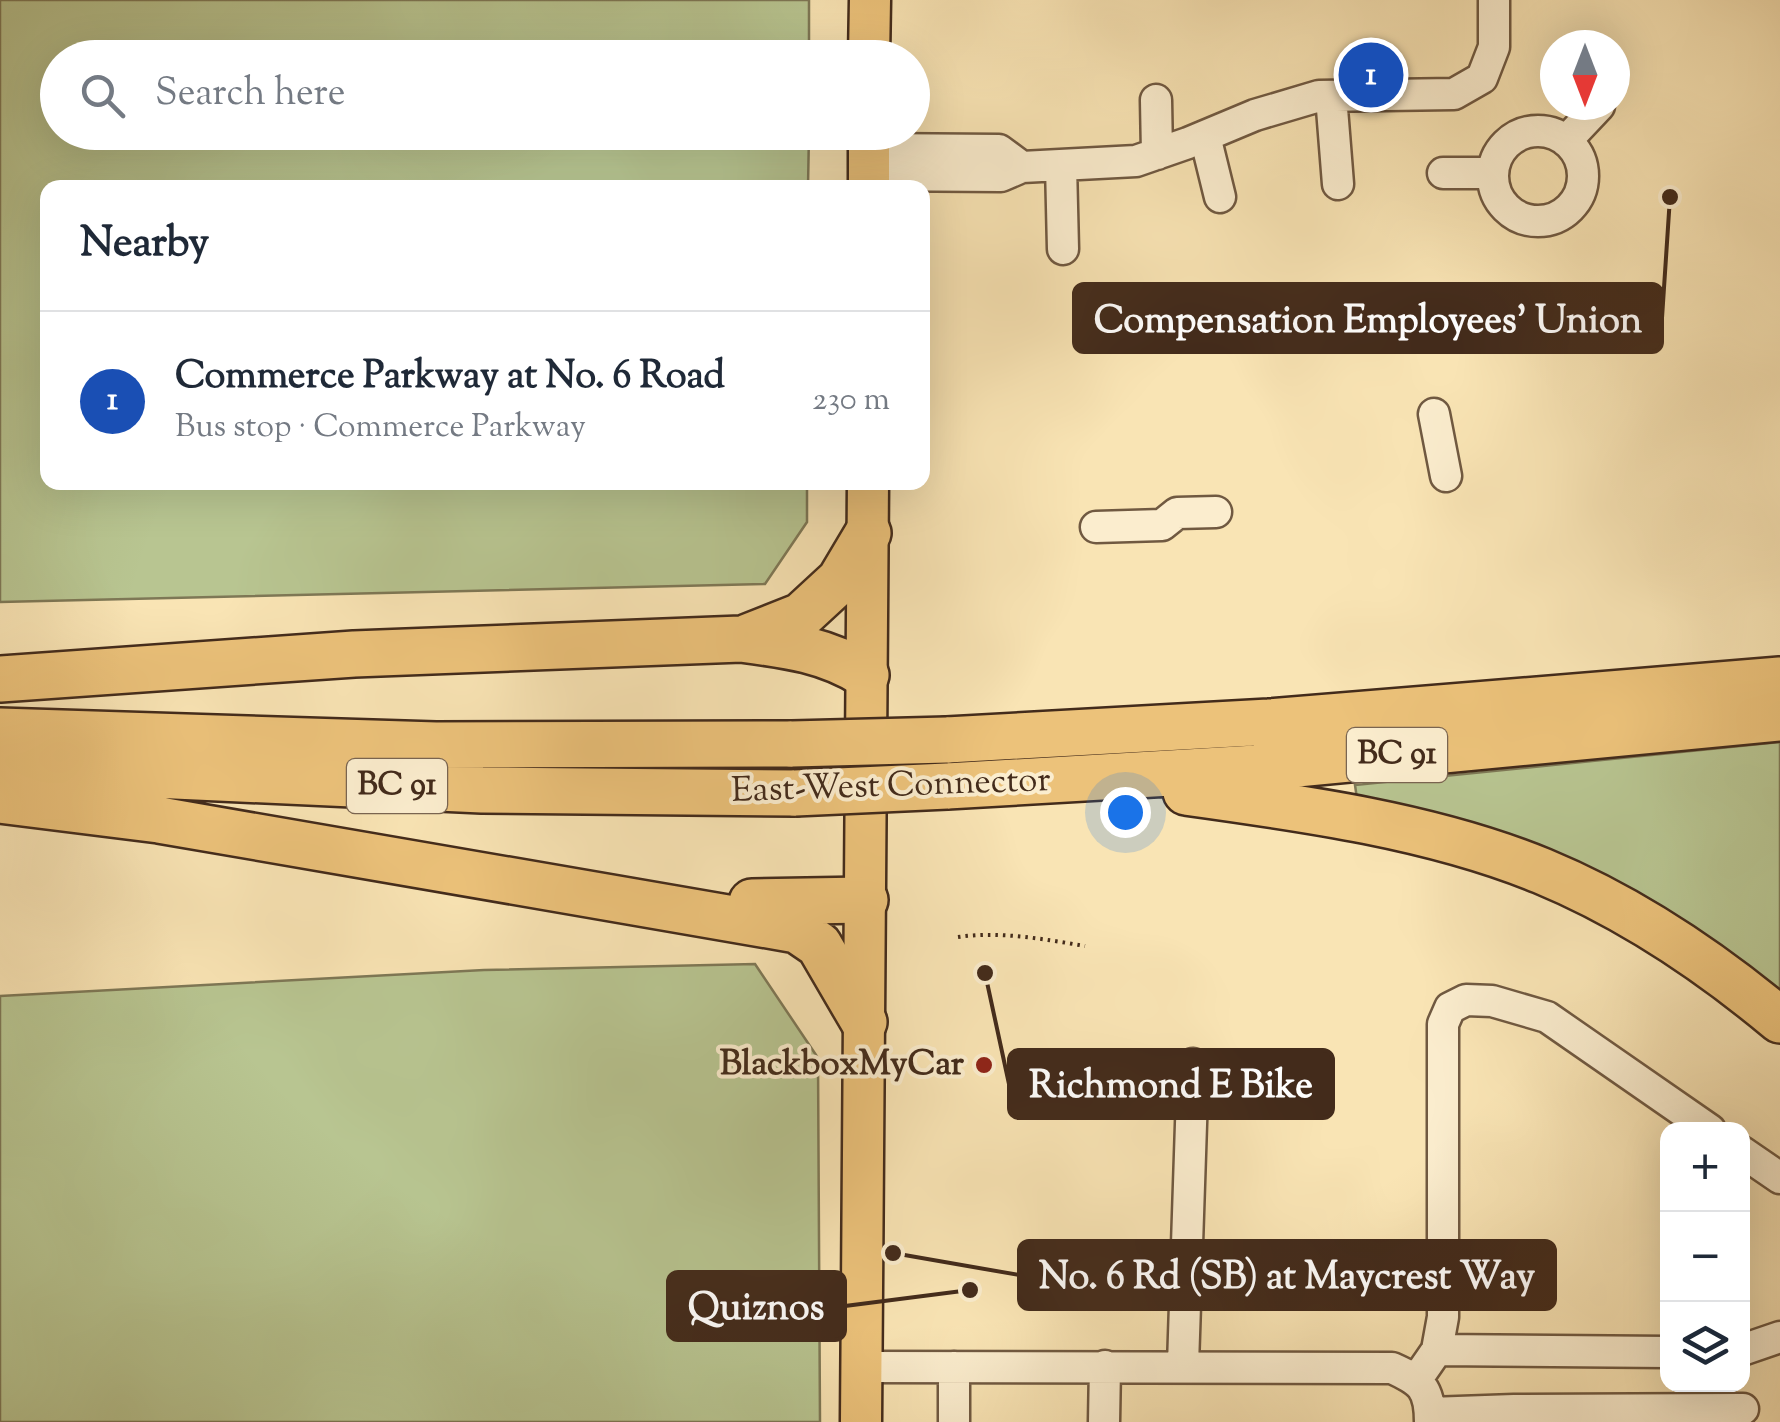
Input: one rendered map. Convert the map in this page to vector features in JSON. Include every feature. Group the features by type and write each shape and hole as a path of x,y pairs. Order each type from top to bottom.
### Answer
{"highway":[{"path":"742,639 801,616 840,580 868,533"},
{"path":"0,679 354,654 742,639 801,646 840,659 866,676"},
{"path":"1269,722 1475,684 1780,651"},
{"name":"East-West Connector","path":"0,730 436,745 947,740 1269,722 1780,680"},
{"name":"East-West Connector","path":"0,768 482,790 795,793 1256,768 1780,718"},
{"path":"1014,784 1160,789 1282,805 1424,834 1541,871 1648,923 1780,1020"},
{"path":"0,800 159,820 797,930 819,945 864,1022"},
{"path":"655,904 865,900"}],"main road":[{"path":"869,40 870,0"},
{"path":"861,1422 868,490"}],"street":[{"path":"869,161 999,150 1022,167 1136,161 1157,154 1221,119 1290,104 1332,96 1454,94 1482,78 1494,47 1494,0"},
{"path":"1332,96 1338,184"},
{"path":"1156,100 1157,154"},
{"path":"1220,197 1221,119"},
{"path":"1566,141 1586,120"},
{"path":"1540,131 1566,141 1582,166 1582,182 1578,196 1556,217 1526,220 1501,202 1493,174 1503,148 1513,138 1540,131"},
{"path":"1061,165 1063,249"},
{"path":"1443,174 1493,174"},
{"path":"1434,414 1446,476"},
{"path":"1096,517 1162,525 1177,513 1216,512"},
{"path":"1417,1379 1437,1350 1443,1317 1443,1024 1450,1008 1466,1000 1492,1001 1547,1017 1698,1122"},
{"path":"1183,1366 1193,1064"},
{"path":"1750,1157 1780,1178"},
{"path":"1750,1347 1780,1336"},
{"path":"1437,1350 1660,1352"},
{"path":"862,1366 1372,1366 1392,1368 1417,1379 1430,1404 1430,1418 1742,1409"},
{"path":"954,1366 954,1422"},
{"path":"1104,1422 1105,1366"}],"path":[{"path":"958,937 973,934 1084,946"}],"green space":[{"path":"0,0 809,0 809,40 40,40 40,150 809,150 808,180 40,180 40,490 807,490 807,522 765,584 0,602"},
{"path":"1780,742 1780,996 1357,799 1355,785"},
{"path":"755,964 818,1058 820,1422 0,1422 0,996 484,970"}],"place":[{"name":"Commerce Parkway at No. 6 Road","path":"1371,75"},
{"name":"Compensation Employees’ Union","path":"1670,197"},
{"name":"Richmond E Bike","path":"985,973"},
{"name":"BlackboxMyCar","path":"984,1065"},
{"name":"No. 6 Rd (SB) at Maycrest Way","path":"893,1253"},
{"name":"Quiznos","path":"970,1290"}]}
